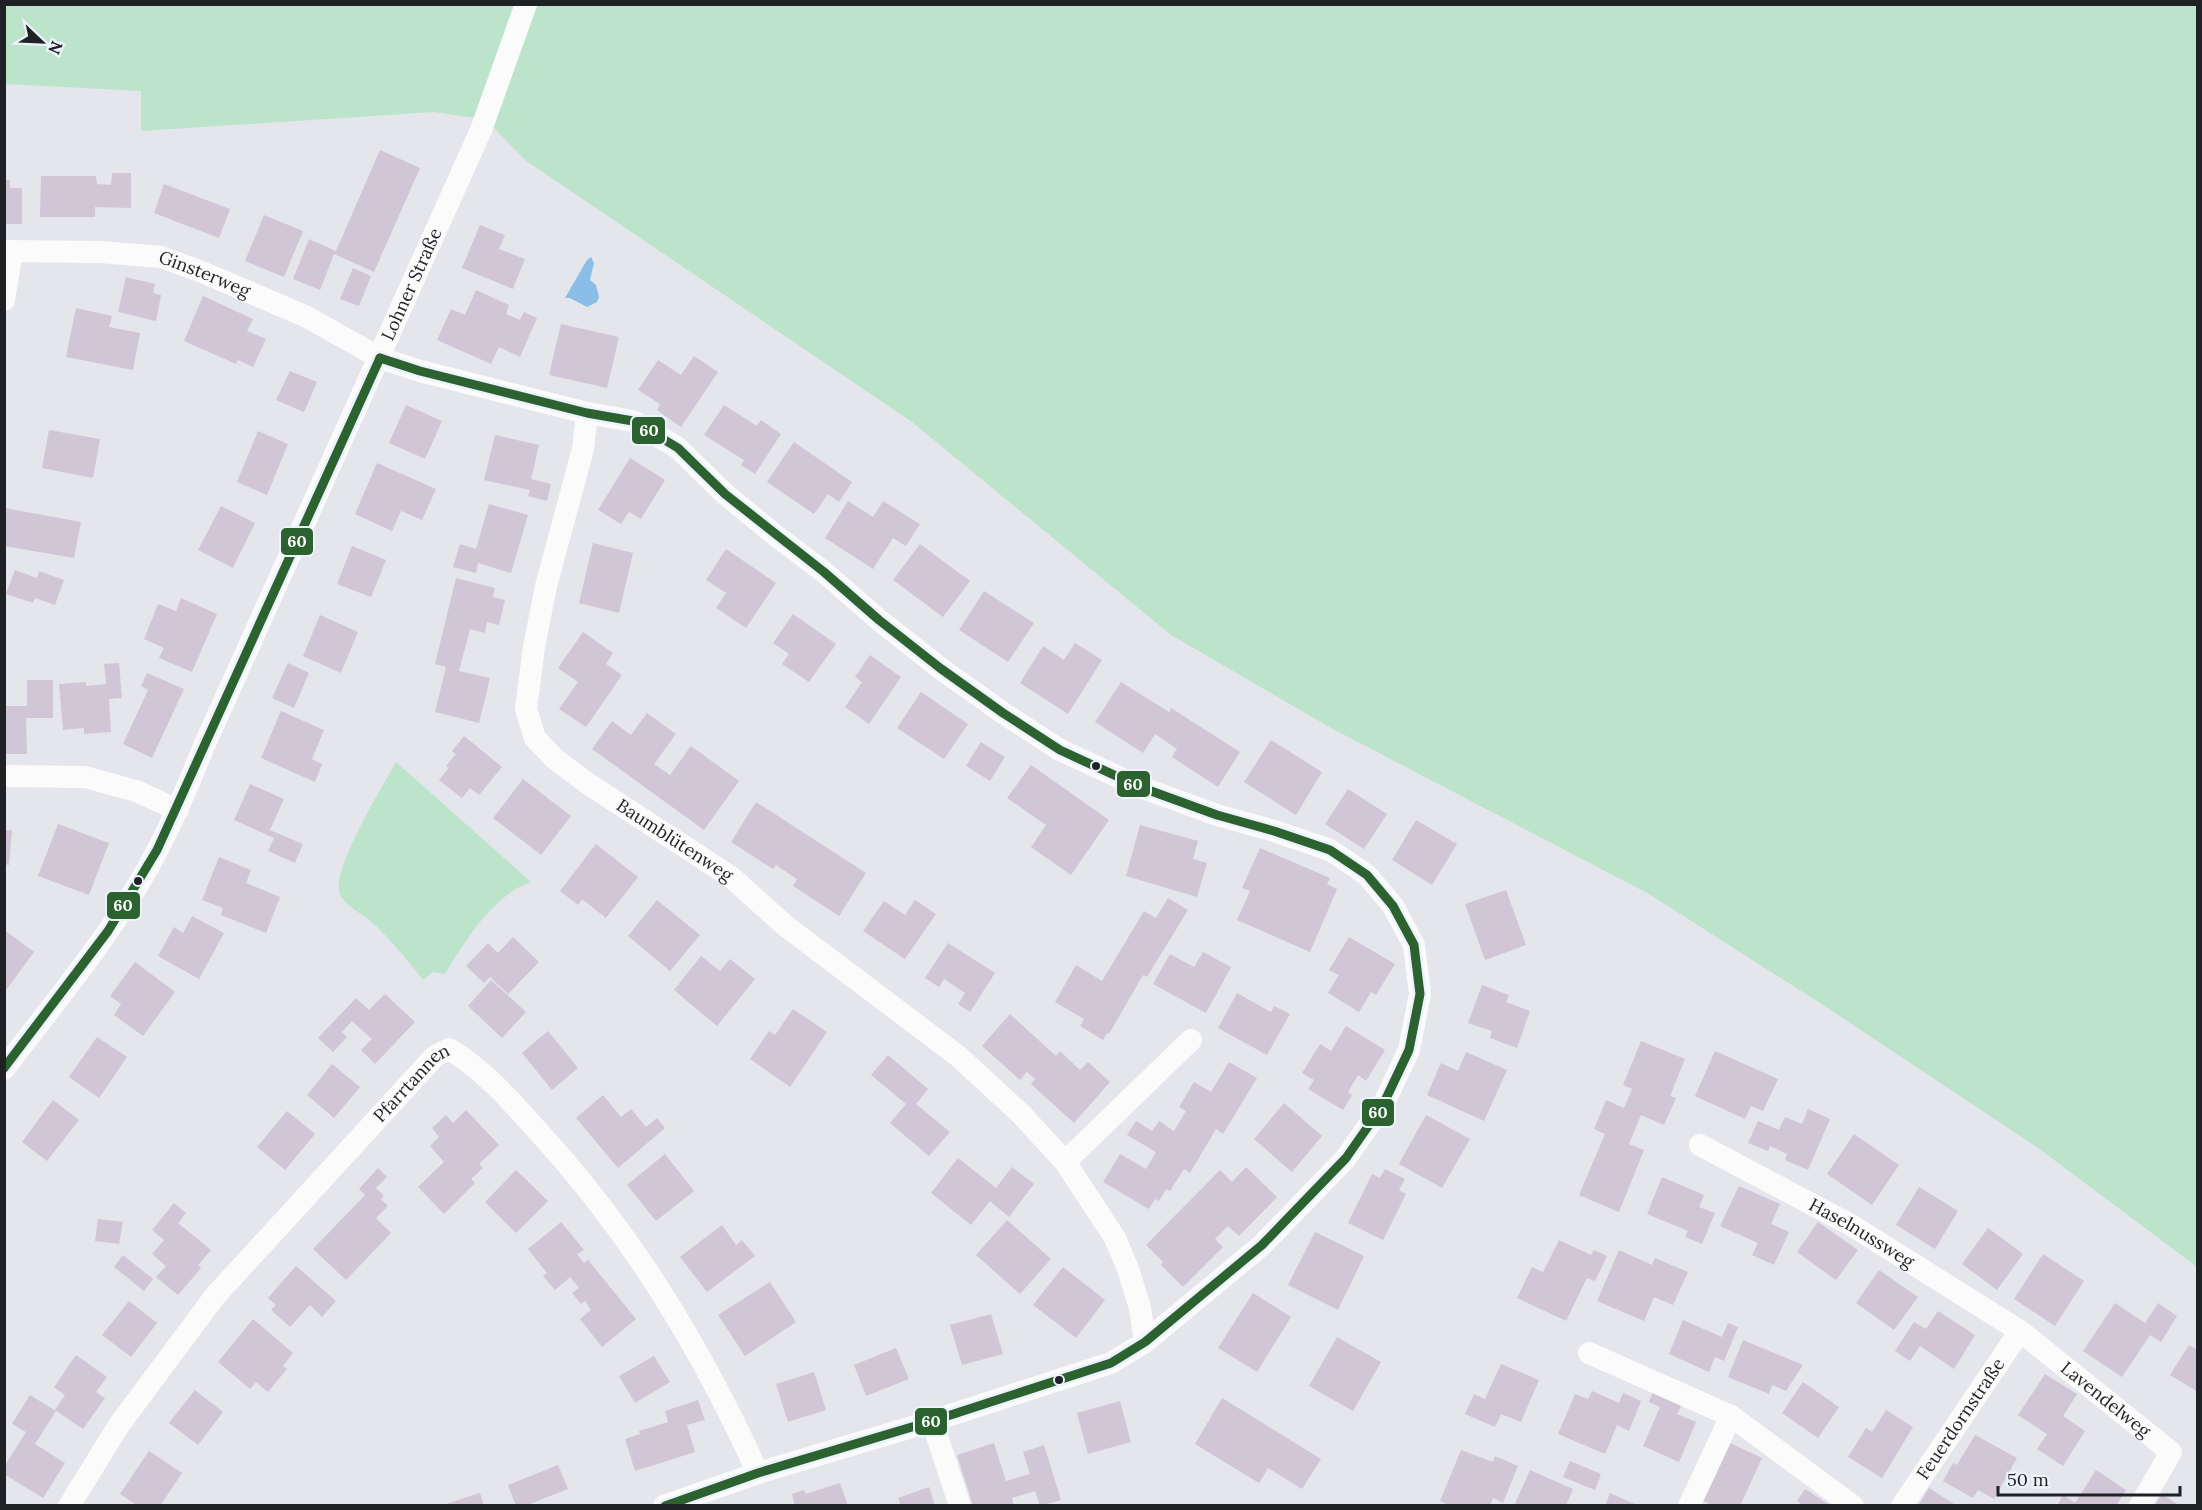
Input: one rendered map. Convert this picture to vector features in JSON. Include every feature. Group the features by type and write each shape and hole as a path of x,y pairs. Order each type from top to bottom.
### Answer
{"street":[{"name":"Lohner Straße","path":"4,1070 109,931 140,882 178,810 204,746 481,130 526,4"},
{"name":"Ginsterweg","path":"4,300 8,251 100,252 161,257 305,316 380,358 420,371 587,413 633,421 678,447 725,494 940,668 1060,750 1140,787 1217,815 1330,850 1367,875 1393,906 1414,945 1420,994 1409,1050 1383,1105 1346,1158 1262,1245 1145,1342 1111,1363 759,1473 664,1506"},
{"name":"Baumblütenweg","path":"587,413 583,449 546,586 534,647 526,709 535,738 555,759 587,783 731,877 787,927 958,1056 1021,1114 1065,1162 1116,1238 1140,1308 1145,1342"},
{"path":"4,776 85,777 136,791 178,810"},
{"path":"1065,1162 1191,1040"},
{"name":"Pfarrtannen","path":"69,1506 82,1481 119,1425 215,1296 435,1056 449,1049 466,1059 508,1098 565,1160 616,1224 704,1360 759,1473"},
{"name":"Haselnussweg","path":"1700,1145 1851,1225 2020,1331"},
{"name":"Feuerdornstraße","path":"1902,1506 2020,1331"},
{"name":"Lavendelweg","path":"2020,1331 2170,1452 2140,1506"},
{"path":"1589,1353 1731,1416 1853,1506"},
{"path":"1689,1506 1731,1416"},
{"path":"932,1420 960,1506"}],"green space":[{"path":"4,5 516,5 475,118 434,112 141,131 141,91 5,84"},
{"path":"537,5 2197,5 2197,1267 2038,1148 1826,1007 1649,894 1331,728 1171,635 912,422 525,160 493,127"},
{"path":"396,762 531,882 512,891 491,910 466,941 445,974 433,972 423,980 381,931 340,895 339,883 350,849 359,828"}],"water":[{"path":"591,257 594,263 590,280 596,285 599,297 597,302 587,307 570,298 565,298"}],"building":[{"path":"380,150 420,168 374,272 334,254 320,290 293,279 309,239 336,251"},
{"path":"112,173 131,173 131,208 95,207 95,217 40,217 41,176 96,176 97,184 111,185"},
{"path":"5,180 10,180 10,188 22,188 22,224 5,224"},
{"path":"164,184 230,209 219,238 154,213"},
{"path":"264,215 303,231 284,277 245,261"},
{"path":"480,225 505,235 499,249 525,259 513,289 462,268"},
{"path":"353,268 371,276 359,306 340,299"},
{"path":"126,277 155,284 153,293 161,295 156,321 118,312"},
{"path":"476,290 509,305 506,314 520,320 524,312 537,318 520,357 499,347 491,364 437,340 451,309 465,315"},
{"path":"203,296 253,319 247,331 266,339 253,367 238,360 236,364 184,341"},
{"path":"76,308 112,316 109,327 140,333 133,370 66,357"},
{"path":"561,324 619,337 607,388 549,375"},
{"path":"694,356 718,372 681,427 657,410 660,404 638,390 658,360 681,375"},
{"path":"290,371 317,382 304,412 276,400"},
{"path":"406,405 442,421 425,459 389,443"},
{"path":"724,405 757,426 761,420 781,434 755,474 741,465 744,460 704,435"},
{"path":"49,430 100,439 93,478 42,468"},
{"path":"258,431 288,444 267,495 237,482"},
{"path":"495,435 539,445 531,479 551,484 547,501 528,496 530,490 484,480"},
{"path":"794,442 852,482 839,502 828,494 814,514 767,482"},
{"path":"630,458 665,480 641,519 629,512 621,524 598,510"},
{"path":"377,463 436,489 422,520 401,511 392,531 355,514"},
{"path":"848,501 873,517 883,501 920,524 906,546 893,538 873,569 825,538"},
{"path":"489,504 528,515 511,573 478,563 476,573 453,567 460,544 476,549"},
{"path":"221,506 255,523 233,568 198,550"},
{"path":"5,508 81,522 74,558 4,546"},
{"path":"593,543 633,553 619,613 579,603"},
{"path":"920,544 970,581 943,617 893,580"},
{"path":"352,546 386,560 371,597 337,584"},
{"path":"726,549 776,583 746,628 716,608 726,593 706,580"},
{"path":"15,570 37,578 39,571 64,580 55,605 35,598 33,603 6,594"},
{"path":"456,578 495,588 493,597 505,600 499,625 487,622 485,633 470,629 459,671 490,678 479,723 435,712 446,667 435,664"},
{"path":"984,591 1034,623 1008,662 959,630"},
{"path":"181,598 217,614 192,672 159,658 164,648 144,639 158,604 176,611"},
{"path":"793,614 836,644 809,682 782,664 789,654 773,643"},
{"path":"320,615 358,632 341,673 303,656"},
{"path":"583,632 613,653 606,664 622,675 586,727 559,709 578,682 558,668"},
{"path":"1075,643 1102,660 1068,714 1020,683 1043,646 1064,660"},
{"path":"870,655 901,677 869,724 845,707 862,682 855,677"},
{"path":"119,663 122,698 109,699 111,732 84,734 84,728 63,730 59,684 86,682 86,686 106,684 104,664"},
{"path":"288,663 309,673 294,708 272,698"},
{"path":"147,673 184,689 152,758 123,744 148,690 141,686"},
{"path":"27,680 53,680 53,718 26,718 27,754 4,754 4,706 27,706"},
{"path":"1121,682 1169,712 1171,708 1240,752 1218,787 1172,757 1177,749 1155,734 1143,753 1095,722"},
{"path":"921,692 968,724 944,759 897,728"},
{"path":"281,711 324,730 312,759 322,764 315,782 261,758"},
{"path":"647,713 676,734 654,764 670,775 691,746 739,781 704,830 592,749 612,721 631,735"},
{"path":"464,736 502,767 479,795 470,788 462,798 439,780 449,768 446,766 456,754 452,751"},
{"path":"1271,740 1322,772 1296,815 1244,782"},
{"path":"981,742 1005,757 990,781 966,766"},
{"path":"1031,765 1109,820 1071,875 1031,847 1046,825 1007,798"},
{"path":"523,779 571,816 541,855 493,818"},
{"path":"250,784 284,799 270,830 303,844 295,863 268,851 274,838 234,820"},
{"path":"1348,789 1387,814 1364,849 1325,824"},
{"path":"756,802 866,873 839,916 793,886 797,879 776,865 773,869 731,842"},
{"path":"1416,820 1457,844 1432,885 1392,860"},
{"path":"58,824 109,843 89,895 38,876"},
{"path":"1140,825 1198,841 1193,859 1207,863 1197,897 1126,876"},
{"path":"4,830 12,830 9,865 4,864"},
{"path":"596,844 638,877 606,918 582,899 578,905 560,891"},
{"path":"1260,848 1330,878 1327,884 1337,889 1310,952 1237,920 1250,891 1242,888"},
{"path":"219,857 251,870 246,883 280,897 266,933 221,915 223,908 202,900"},
{"path":"1506,890 1526,945 1485,960 1465,904"},
{"path":"1168,898 1188,910 1147,977 1143,975 1109,1034 1107,1033 1103,1040 1080,1026 1084,1019 1055,1002 1076,965 1102,981 1144,911 1156,918"},
{"path":"657,900 700,935 670,971 628,936"},
{"path":"915,900 936,914 905,959 863,931 884,901 905,915"},
{"path":"192,916 224,933 199,979 158,956 174,927 183,933"},
{"path":"4,930 34,952 7,989 4,987"},
{"path":"513,937 539,962 508,994 490,977 484,983 466,966 488,943 498,953"},
{"path":"1349,937 1395,964 1376,995 1371,992 1359,1012 1328,993 1339,975 1329,970"},
{"path":"948,943 995,973 970,1012 958,1004 965,993 944,979 939,987 925,978"},
{"path":"1203,952 1231,967 1206,1013 1153,984 1170,954 1194,967"},
{"path":"701,956 720,971 730,959 755,979 717,1026 674,990"},
{"path":"135,962 175,992 143,1036 114,1015 121,1004 110,996"},
{"path":"491,980 526,1012 502,1038 468,1006"},
{"path":"1482,985 1509,995 1506,1002 1530,1011 1517,1048 1490,1038 1492,1031 1468,1023"},
{"path":"1237,993 1271,1012 1274,1006 1290,1014 1267,1055 1218,1028"},
{"path":"385,994 415,1022 375,1064 361,1050 372,1039 352,1021 342,1032 347,1037 333,1052 318,1038 356,998 369,1010"},
{"path":"793,1009 827,1032 790,1087 750,1059 769,1031 775,1035"},
{"path":"1010,1014 1056,1056 1060,1051 1080,1070 1088,1062 1110,1082 1074,1123 1031,1084 1035,1079 1027,1072 1020,1080 982,1046"},
{"path":"1346,1026 1385,1050 1366,1081 1358,1075 1348,1092 1352,1095 1343,1110 1308,1089 1314,1080 1302,1073 1320,1044 1331,1051"},
{"path":"548,1031 578,1068 552,1090 522,1053"},
{"path":"97,1037 127,1057 99,1098 69,1077"},
{"path":"1641,1041 1685,1059 1670,1096 1676,1098 1664,1125 1641,1115 1629,1144 1644,1150 1619,1212 1579,1195 1605,1134 1594,1129 1606,1100 1624,1108 1632,1089 1623,1085"},
{"path":"1715,1051 1778,1079 1763,1111 1751,1106 1745,1119 1695,1096"},
{"path":"1466,1052 1507,1070 1484,1121 1427,1095 1441,1063 1458,1071"},
{"path":"888,1055 928,1089 916,1104 950,1132 929,1156 890,1123 906,1104 871,1075"},
{"path":"1229,1062 1257,1078 1223,1134 1216,1129 1190,1173 1184,1169 1170,1191 1166,1189 1159,1201 1155,1199 1149,1209 1103,1182 1120,1154 1146,1169 1156,1152 1127,1135 1136,1121 1152,1131 1159,1121 1174,1131 1186,1111 1179,1107 1194,1082 1211,1092"},
{"path":"332,1064 360,1087 334,1118 307,1095"},
{"path":"603,1095 621,1117 631,1109 646,1127 657,1118 665,1128 618,1168 576,1118"},
{"path":"53,1100 79,1120 47,1161 22,1142"},
{"path":"1284,1103 1322,1136 1292,1172 1254,1139"},
{"path":"1808,1109 1830,1119 1808,1170 1785,1160 1787,1154 1770,1146 1768,1151 1748,1143 1758,1121 1779,1130 1785,1117 1802,1124"},
{"path":"466,1110 499,1145 479,1164 483,1168 471,1179 475,1183 444,1214 418,1187 444,1162 430,1146 439,1137 432,1128 446,1115 453,1123"},
{"path":"287,1111 315,1134 285,1170 257,1147"},
{"path":"1426,1115 1470,1139 1442,1188 1399,1164"},
{"path":"1854,1134 1899,1165 1872,1205 1827,1174"},
{"path":"665,1154 694,1191 656,1221 627,1185"},
{"path":"958,1158 996,1188 1012,1167 1034,1184 1009,1217 990,1201 971,1225 931,1193"},
{"path":"1246,1167 1277,1197 1239,1236 1228,1226 1215,1239 1223,1247 1183,1287 1161,1265 1163,1262 1146,1245 1220,1170 1232,1182"},
{"path":"378,1168 387,1177 376,1188 384,1196 381,1199 388,1206 376,1218 391,1233 346,1280 313,1249 365,1195 359,1189"},
{"path":"1385,1169 1405,1179 1399,1190 1406,1194 1383,1240 1348,1223 1372,1174 1380,1178"},
{"path":"516,1170 548,1201 516,1233 485,1202"},
{"path":"1662,1177 1704,1195 1699,1207 1715,1213 1702,1244 1685,1237 1688,1231 1647,1214"},
{"path":"1739,1186 1780,1204 1771,1224 1789,1232 1774,1265 1752,1255 1758,1243 1720,1226"},
{"path":"1919,1187 1958,1211 1935,1249 1896,1225"},
{"path":"174,1203 186,1213 178,1223 211,1250 198,1265 201,1268 178,1295 156,1277 166,1266 152,1254 164,1240 152,1230"},
{"path":"98,1219 123,1222 119,1244 95,1241"},
{"path":"1007,1220 1051,1259 1020,1294 976,1255"},
{"path":"561,1222 584,1250 577,1254 584,1263 588,1260 636,1319 602,1347 580,1319 591,1310 585,1301 581,1304 572,1293 579,1288 570,1277 555,1290 543,1276 547,1273 528,1249"},
{"path":"1818,1222 1858,1250 1836,1280 1797,1252"},
{"path":"722,1225 736,1245 742,1240 755,1256 707,1292 680,1257"},
{"path":"1988,1228 2023,1254 1997,1290 1962,1264"},
{"path":"1315,1232 1364,1256 1338,1310 1288,1285"},
{"path":"1559,1240 1591,1255 1594,1250 1607,1256 1595,1281 1587,1278 1566,1321 1517,1298 1532,1267 1543,1272"},
{"path":"1619,1250 1652,1265 1655,1258 1688,1272 1673,1305 1654,1297 1644,1321 1597,1301"},
{"path":"2043,1254 2084,1281 2055,1326 2014,1299"},
{"path":"123,1255 153,1279 144,1291 114,1267"},
{"path":"296,1266 336,1301 322,1317 310,1305 290,1327 271,1310 276,1305 268,1298"},
{"path":"1063,1267 1105,1300 1076,1338 1033,1305"},
{"path":"1879,1270 1918,1297 1894,1330 1856,1303"},
{"path":"770,1282 796,1322 745,1356 718,1315"},
{"path":"1253,1293 1291,1317 1257,1372 1218,1348"},
{"path":"129,1301 157,1323 131,1357 102,1335"},
{"path":"2115,1303 2145,1323 2158,1303 2177,1316 2161,1342 2150,1335 2122,1377 2083,1351"},
{"path":"1938,1311 1975,1335 1954,1369 1920,1346 1910,1361 1895,1351 1914,1322 1926,1329"},
{"path":"991,1314 1003,1354 962,1365 950,1325"},
{"path":"253,1319 293,1353 283,1366 287,1369 268,1392 256,1382 250,1389 218,1362"},
{"path":"1683,1320 1722,1337 1728,1323 1738,1327 1724,1361 1715,1357 1709,1372 1669,1354"},
{"path":"1337,1337 1381,1362 1353,1411 1309,1386"},
{"path":"1743,1340 1803,1365 1786,1391 1772,1385 1769,1394 1728,1377"},
{"path":"2189,1345 2198,1350 2198,1392 2170,1375"},
{"path":"896,1348 909,1379 866,1396 854,1365"},
{"path":"76,1355 107,1377 96,1392 105,1398 83,1429 55,1410 65,1395 54,1387"},
{"path":"654,1356 670,1382 635,1403 619,1376"},
{"path":"1501,1364 1539,1380 1521,1422 1501,1414 1495,1427 1465,1414 1474,1394 1485,1399"},
{"path":"814,1372 826,1410 788,1422 776,1384"},
{"path":"2045,1374 2077,1394 2063,1416 2085,1431 2063,1466 2037,1449 2047,1434 2018,1415"},
{"path":"1803,1382 1839,1407 1818,1438 1782,1413"},
{"path":"1654,1389 1683,1402 1677,1414 1696,1422 1679,1462 1643,1446 1660,1407 1649,1402"},
{"path":"195,1390 223,1412 198,1445 169,1423"},
{"path":"1592,1391 1619,1403 1623,1393 1641,1401 1629,1431 1617,1425 1605,1454 1558,1434 1575,1394 1588,1399"},
{"path":"30,1395 56,1411 35,1444 65,1463 43,1498 4,1474 4,1467 26,1432 12,1424"},
{"path":"1222,1398 1321,1459 1302,1489 1268,1468 1259,1483 1195,1444"},
{"path":"698,1400 705,1420 687,1425 695,1452 635,1471 625,1439 640,1434 639,1431 668,1422 665,1411"},
{"path":"1120,1401 1131,1442 1088,1454 1077,1413"},
{"path":"1886,1410 1913,1427 1882,1478 1848,1457 1866,1428 1872,1432"},
{"path":"1975,1435 2017,1458 1994,1499 1978,1490 1973,1498 1943,1481 1953,1463 1957,1465"},
{"path":"1726,1441 1762,1458 1740,1506 1714,1506 1699,1499"},
{"path":"994,1443 1006,1481 1030,1474 1023,1452 1044,1445 1061,1500 1040,1506 1035,1491 1012,1498 1014,1506 973,1506 957,1455"},
{"path":"1461,1450 1493,1462 1495,1456 1518,1466 1503,1503 1493,1498 1490,1506 1451,1506 1440,1501"},
{"path":"149,1451 182,1473 160,1506 138,1506 120,1494"},
{"path":"1570,1461 1601,1474 1595,1490 1563,1477"},
{"path":"558,1465 568,1489 525,1506 516,1506 508,1485"},
{"path":"1530,1470 1573,1489 1566,1506 1514,1506"},
{"path":"2096,1470 2126,1490 2116,1506 2057,1506 2063,1495 2075,1503"},
{"path":"840,1483 848,1506 795,1506 792,1494 804,1490 806,1494"},
{"path":"929,1487 935,1506 901,1506 898,1498"},
{"path":"1929,1488 1957,1506 1918,1506"},
{"path":"1805,1489 1831,1506 1804,1506 1797,1501"},
{"path":"480,1493 484,1506 443,1506 443,1505"},
{"path":"1610,1493 1639,1506 1605,1506"},
{"path":"2162,1494 2180,1506 2154,1506"}],"transit line":[{"name":"60","path":"380,358 420,371 587,413 633,421 678,448 725,494 824,572 879,620 940,668 1003,713 1060,750 1140,787 1217,815 1330,850 1367,875 1393,906 1414,945 1420,994 1409,1050 1383,1105 1346,1158 1262,1245 1145,1342 1111,1363 932,1421 758,1473 665,1506"},
{"name":"60","path":"4,1068 108,931 157,850 380,358"}]}
